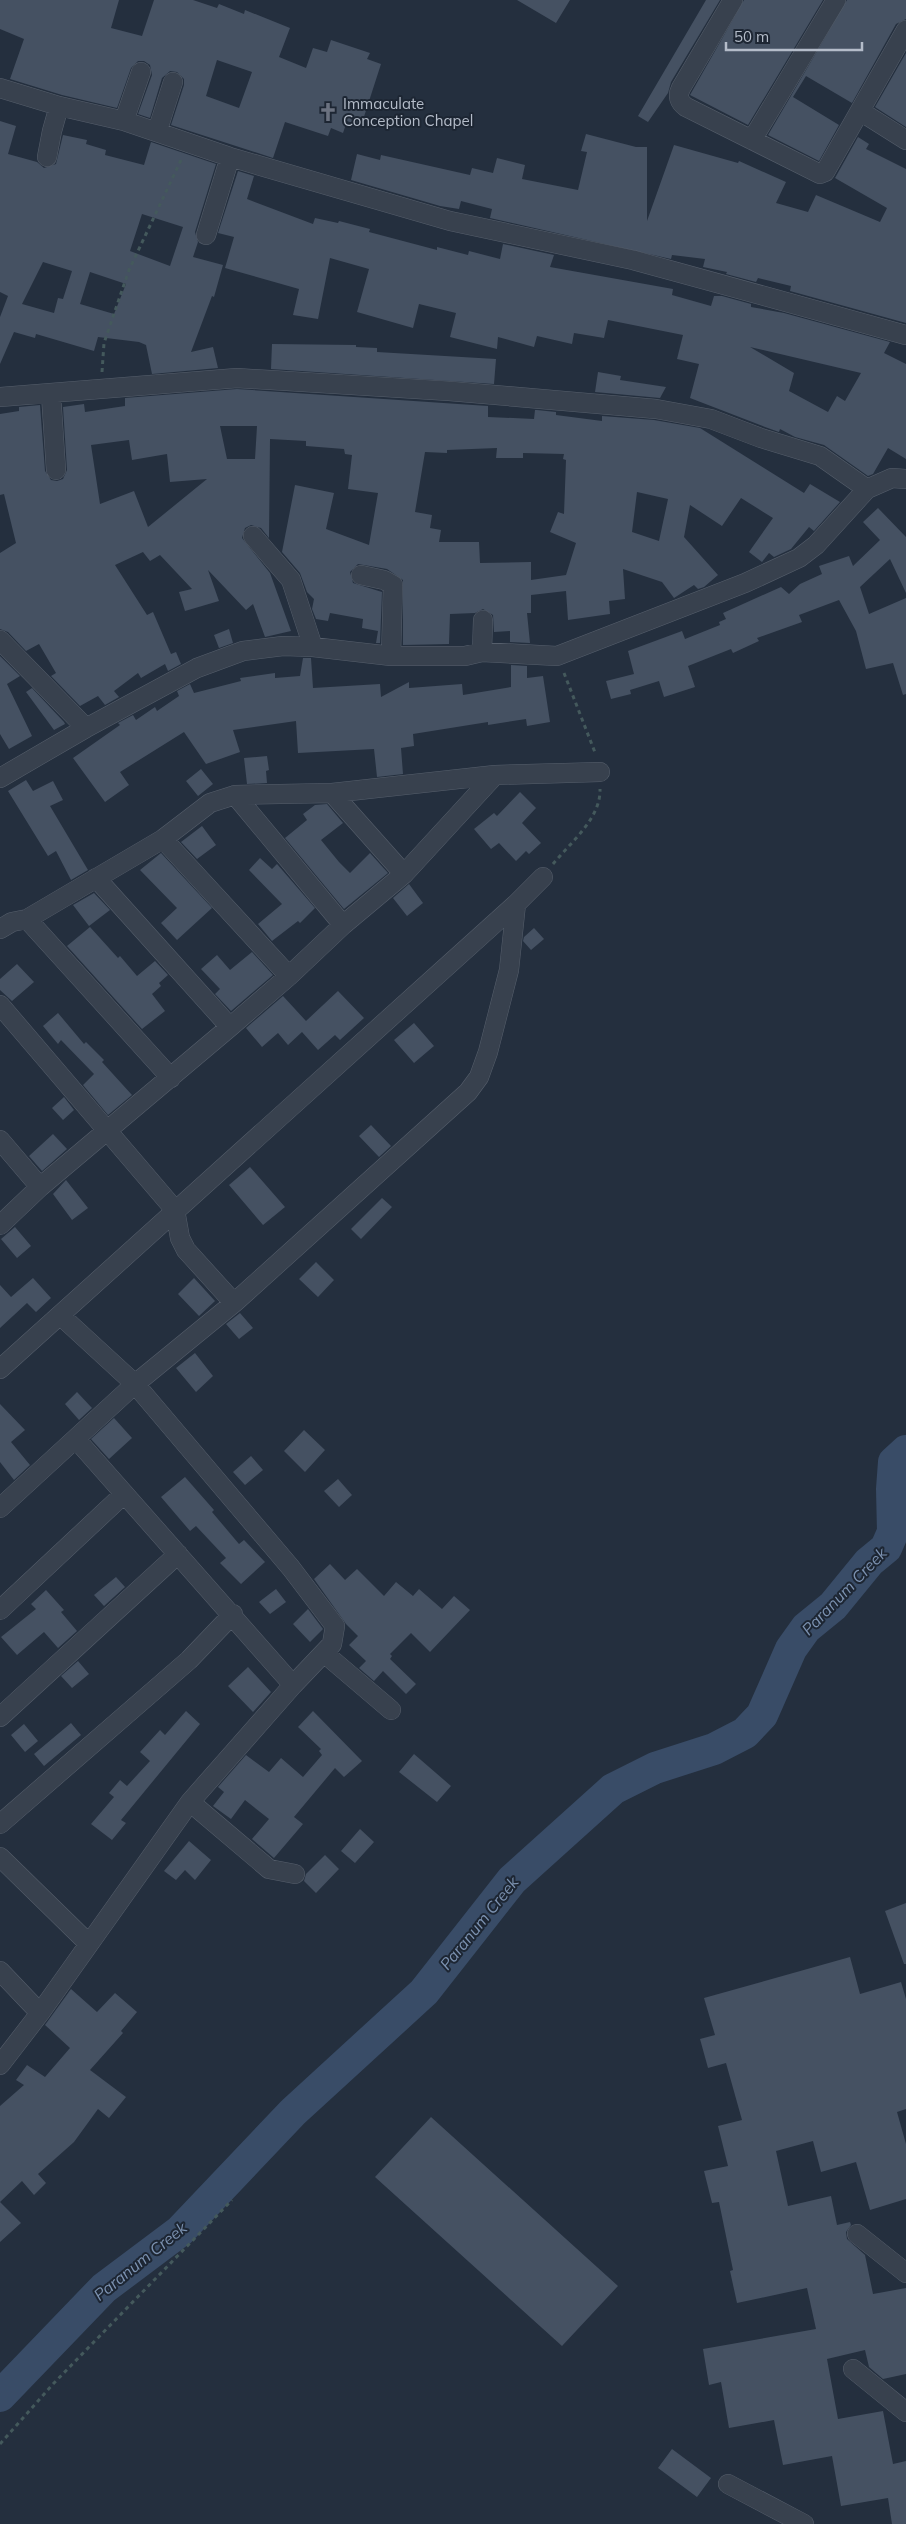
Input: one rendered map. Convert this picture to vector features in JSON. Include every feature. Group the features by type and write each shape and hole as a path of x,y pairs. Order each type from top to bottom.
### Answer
{"street":[{"path":"733,0 681,88 680,101 686,108 822,174 904,38"},
{"path":"752,140 836,0"},
{"path":"124,121 141,72"},
{"path":"157,132 173,82"},
{"path":"0,88 59,106 124,121 230,157 450,221 633,260 906,335"},
{"path":"47,157 59,106"},
{"path":"860,111 906,140"},
{"path":"206,235 230,157"},
{"path":"0,396 51,394 237,378 449,391 656,409 711,419 761,438 820,456 866,489"},
{"path":"51,394 56,470"},
{"path":"0,778 86,728 197,668 225,656 243,651 283,646 314,647 391,656 466,656 482,652 557,656 745,583 799,558 816,545 866,489 892,478 906,479"},
{"path":"252,536 291,580 314,647"},
{"path":"361,575 384,580 393,585 391,656"},
{"path":"482,652 483,620"},
{"path":"0,640 86,728"},
{"path":"0,929 12,922 27,919 163,839 210,803 236,795 332,792 495,775 600,772"},
{"path":"0,1225 40,1187 171,1078 289,976 343,925 404,874 495,775"},
{"path":"332,792 404,874"},
{"path":"236,795 343,925"},
{"path":"163,839 289,976"},
{"path":"0,1369 516,904 543,876"},
{"path":"96,878 230,1027"},
{"path":"0,1508 135,1384 234,1303 468,1092 479,1077 509,970 516,904"},
{"path":"27,919 171,1078"},
{"path":"0,1005 175,1210 180,1238 186,1250 234,1303"},
{"path":"0,1140 40,1187"},
{"path":"0,2065 40,2013 190,1802 293,1685 332,1644 335,1626 291,1568 135,1384 61,1316"},
{"path":"76,1439 293,1685"},
{"path":"0,1610 124,1494"},
{"path":"0,1717 178,1554"},
{"path":"0,1824 189,1660 232,1614"},
{"path":"324,1653 391,1710"},
{"path":"190,1802 270,1869 295,1874"},
{"path":"0,1856 89,1944"},
{"path":"0,1971 40,2013"},
{"path":"857,2234 906,2273"},
{"path":"853,2369 906,2412"},
{"path":"728,2484 804,2524"}],"path":[{"path":"102,389 104,343 130,270 189,143"},
{"path":"543,876 595,814 600,800 600,772 596,754 557,656"},
{"path":"0,2444 54,2383 232,2200"}],"building":[{"path":"0,0 119,0 111,28 142,36 154,0 193,0 217,8 219,4 244,14 245,10 290,28 279,57 306,68 313,48 327,52 331,40 370,53 367,59 381,64 361,126 347,121 343,133 331,128 328,136 285,122 273,158 171,125 184,85 184,79 177,72 170,71 162,78 150,118 138,114 152,75 150,65 144,61 138,61 131,68 117,108 62,95 10,79 24,39 0,29","holes":["217,60 252,72 239,108 206,96"]},
{"path":"517,0 570,0 556,23"},
{"path":"706,0 720,0 671,82 668,93 648,122 638,116"},
{"path":"744,0 823,0 748,125 690,95"},
{"path":"847,0 906,0 906,19 896,24 852,103 806,76 793,97 839,125 819,161 768,135"},
{"path":"906,53 906,127 875,107"},
{"path":"0,121 16,126 8,154 37,162 44,168 56,164 63,135 87,140 86,144 106,150 105,155 144,165 151,142 216,164 195,232 198,242 193,257 223,265 214,297 212,296 191,352 213,347 218,368 152,374 146,345 139,342 98,337 94,351 36,334 35,338 14,332 0,364 0,317 8,296 0,292","holes":["142,214 183,227 170,266 130,251","43,262 72,271 63,299 58,298 54,313 22,304","90,272 126,284 114,314 80,304"]},
{"path":"586,134 636,147 647,147 647,221 674,145 738,163 739,161 786,182 776,203 808,212 816,195 880,222 887,208 835,178 858,137 869,144 866,149 906,169 906,323 790,291 791,286 758,278 756,282 726,274 727,272 703,267 705,259 672,255 671,259 490,218 492,209 461,201 459,209 440,206 351,180 357,154 380,160 381,155 470,175 472,168 493,173 497,158 525,165 522,179 578,190 587,152 581,151"},
{"path":"238,171 254,176 247,199 313,224 315,218 338,223 339,221 370,229 369,232 437,250 437,247 468,255 469,251 500,259 503,244 554,255 550,267 673,289 672,295 711,306 714,296 722,296 751,304 751,307 784,313 890,342 884,353 906,364 906,459 888,448 873,474 868,476 824,445 795,437 780,429 779,432 690,398 699,364 677,359 683,335 608,320 604,338 574,333 572,344 537,336 534,347 498,337 497,349 450,337 456,313 419,304 413,328 357,312 369,269 330,258 318,319 293,315 299,289 225,268 234,237 218,233","holes":["750,347 861,373 845,401 837,396 828,412 789,391 794,373"]},
{"path":"272,344 356,345 356,347 377,348 377,352 496,359 494,384 271,369"},
{"path":"598,372 621,376 620,380 666,387 660,398 595,392"},
{"path":"237,389 488,406 488,417 534,419 535,410 537,410 556,412 556,415 602,421 602,416 654,420 700,428 804,493 810,484 840,502 814,531 809,527 791,549 774,557 769,553 762,562 749,552 773,518 741,498 722,526 690,505 684,537 718,575 704,587 698,589 694,585 674,598 662,582 623,569 625,599 609,601 610,614 568,620 566,591 531,595 531,613 527,613 530,643 510,642 510,631 494,632 493,615 483,609 475,613 450,614 449,644 403,645 403,580 387,569 358,564 350,572 353,583 382,592 380,643 376,643 378,631 362,628 363,619 330,613 328,621 316,619 312,609 314,599 307,592 300,573 282,552 295,485 334,493 326,529 369,545 378,493 348,489 352,455 345,454 344,449 306,446 306,441 270,439 269,538 261,528 251,525 245,528 242,538 270,573 291,631 265,637 253,604 246,610 208,570 219,601 185,611 179,592 192,589 160,555 150,561 143,552 115,565 147,615 153,612 171,654 176,652 181,664 168,671 165,664 141,678 138,673 114,691 119,697 105,705 98,696 80,706 51,676 56,673 39,644 26,651 8,632 0,629 0,553 16,543 4,494 0,495 0,414 19,411 19,407 40,405 45,471 51,480 57,481 63,479 67,470 63,407 84,404 85,412 125,406 125,398","holes":["220,426 257,426 255,459 227,459","129,440 132,460 167,454 170,482 207,479 148,527 134,491 100,504 91,445","497,448 496,458 523,458 523,453 564,454 563,459 566,460 564,514 558,512 550,532 576,543 566,575 531,580 531,562 480,563 479,542 439,542 441,530 430,528 432,515 415,512 425,452 447,453 447,450","637,492 668,499 659,541 632,532"]},
{"path":"878,508 906,537 906,593 890,559 860,587 869,614 906,598 906,694 903,695 893,663 866,669 856,631 839,600 799,615 802,622 757,638 759,641 733,653 731,649 688,666 695,687 664,697 659,681 630,690 631,694 611,699 606,681 634,674 628,651 682,631 685,639 720,625 719,622 726,619 723,613 781,587 789,594 800,584 822,574 819,566 849,556 853,566 880,540 863,522"},
{"path":"229,629 233,643 219,648 214,635"},
{"path":"0,656 20,676 7,684 32,736 9,749 0,734"},
{"path":"303,658 311,658 313,688 380,684 381,697 409,682 409,688 462,684 463,695 511,687 511,665 527,666 527,678 543,676 550,722 527,726 526,719 488,725 488,722 413,734 414,746 401,748 403,774 377,777 374,749 298,753 296,721 233,730 240,752 206,764 184,732 120,772 129,785 105,802 73,758 120,725 118,723 133,715 136,720 155,707 157,711 179,696 177,691 190,684 194,693 241,681 240,678 275,673 275,678 300,676"},
{"path":"32,688 65,724 54,730 26,692"},
{"path":"267,756 269,770 266,771 267,783 247,784 244,758"},
{"path":"201,769 213,784 198,796 186,781"},
{"path":"26,780 33,791 53,781 63,800 50,806 88,870 71,880 56,851 48,856 8,791"},
{"path":"520,792 536,808 522,823 541,843 529,854 526,851 516,861 499,843 491,849 474,829 494,813 497,816"},
{"path":"327,804 343,823 321,840 339,862 350,873 370,853 388,873 344,909 285,838 307,820 303,814 315,805"},
{"path":"202,826 216,845 197,859 181,842"},
{"path":"161,853 212,908 177,940 161,923 177,908 140,870"},
{"path":"260,858 272,869 277,864 315,908 300,923 298,921 272,941 258,924 282,904 249,870"},
{"path":"409,884 423,903 407,916 393,898"},
{"path":"94,893 110,910 89,926 73,905"},
{"path":"90,927 118,958 120,956 137,976 155,961 168,975 159,983 161,986 152,994 165,1011 142,1029 67,946"},
{"path":"534,928 544,939 531,950 523,941 524,937"},
{"path":"252,952 273,975 231,1011 215,994 220,989 201,969 217,955 230,970"},
{"path":"17,964 34,982 12,1001 0,990 0,979"},
{"path":"338,991 364,1018 340,1040 335,1035 318,1050 302,1032 288,1045 278,1033 262,1047 246,1028 283,996 306,1021"},
{"path":"58,1013 84,1044 86,1042 104,1060 102,1062 132,1095 108,1115 83,1085 94,1074 61,1040 58,1044 43,1026"},
{"path":"414,1023 434,1046 414,1063 394,1040"},
{"path":"64,1097 74,1110 63,1120 52,1108"},
{"path":"371,1125 391,1146 379,1157 359,1136"},
{"path":"53,1134 67,1149 42,1171 29,1156"},
{"path":"250,1167 285,1207 263,1225 229,1185"},
{"path":"66,1180 88,1208 72,1220 53,1194"},
{"path":"382,1198 392,1207 361,1239 351,1229"},
{"path":"15,1227 31,1246 17,1258 1,1239"},
{"path":"316,1262 334,1280 318,1297 299,1279"},
{"path":"33,1278 51,1298 36,1312 27,1303 0,1328 0,1285 11,1297"},
{"path":"194,1278 215,1301 199,1316 178,1294"},
{"path":"240,1313 253,1328 239,1339 226,1324"},
{"path":"195,1353 213,1376 196,1392 176,1368"},
{"path":"77,1392 92,1408 79,1420 65,1404"},
{"path":"0,1404 25,1430 11,1442 30,1465 14,1480 0,1462"},
{"path":"114,1418 132,1438 109,1459 91,1439"},
{"path":"304,1430 325,1450 305,1472 284,1451"},
{"path":"251,1456 263,1470 245,1485 233,1472"},
{"path":"185,1477 214,1510 212,1512 239,1544 244,1540 265,1562 241,1584 220,1563 226,1558 196,1526 190,1531 161,1497"},
{"path":"338,1479 352,1495 339,1507 324,1491"},
{"path":"330,1564 345,1580 357,1569 384,1596 396,1582 413,1596 419,1589 442,1609 454,1596 470,1610 430,1652 411,1633 390,1654 392,1656 390,1659 416,1684 406,1694 383,1671 374,1681 359,1668 366,1661 349,1645 358,1636 346,1624 314,1579"},
{"path":"116,1577 125,1587 104,1606 94,1595"},
{"path":"276,1589 286,1602 270,1614 259,1602"},
{"path":"46,1590 64,1610 61,1612 77,1631 58,1648 44,1632 17,1655 1,1637 36,1609 31,1604"},
{"path":"308,1609 323,1629 310,1642 293,1624"},
{"path":"78,1661 89,1674 72,1688 61,1676"},
{"path":"248,1667 271,1692 253,1712 228,1686"},
{"path":"186,1711 200,1724 121,1820 126,1823 112,1840 91,1824 114,1797 109,1793 120,1780 127,1786 150,1761 140,1752 160,1730 165,1735"},
{"path":"313,1711 362,1761 344,1777 335,1768 294,1817 303,1824 274,1858 252,1839 269,1819 245,1800 231,1819 213,1806 224,1792 218,1787 246,1755 269,1772 281,1758 303,1777 322,1755 319,1751 321,1749 298,1727"},
{"path":"71,1723 81,1735 44,1766 34,1754"},
{"path":"24,1724 38,1741 25,1752 11,1735"},
{"path":"414,1754 451,1786 437,1802 399,1772"},
{"path":"360,1829 374,1842 355,1863 341,1851"},
{"path":"189,1841 211,1860 195,1880 185,1870 176,1880 164,1871"},
{"path":"325,1855 339,1869 316,1893 304,1881 306,1874"},
{"path":"906,1903 906,1964 904,1964 885,1911"},
{"path":"850,1957 860,1994 901,1982 906,1999 906,2109 897,2112 906,2144 906,2199 870,2210 856,2162 821,2172 813,2141 776,2151 788,2206 831,2196 837,2225 850,2222 851,2225 846,2232 847,2239 865,2255 873,2294 906,2288 906,2374 883,2379 869,2367 865,2350 827,2359 838,2419 883,2411 893,2464 906,2461 906,2524 892,2524 888,2498 841,2506 832,2456 783,2465 774,2420 729,2428 721,2382 709,2385 703,2349 816,2329 807,2288 737,2303 730,2271 733,2270 719,2202 712,2203 704,2171 728,2166 718,2126 742,2120 726,2063 708,2068 700,2039 715,2035 704,1998"},
{"path":"71,1989 97,2012 115,1993 137,2012 121,2031 123,2033 90,2070 126,2097 109,2118 98,2109 74,2142 38,2174 46,2183 34,2195 22,2181 0,2202 0,2106 24,2085 16,2080 27,2065 45,2077 70,2048 45,2025"},
{"path":"431,2117 618,2286 562,2346 375,2177"},
{"path":"0,2202 21,2223 0,2242"},
{"path":"672,2449 711,2478 697,2497 658,2468"}],"waterway":[{"name":"Paranum Creek","path":"0,2396 104,2288 180,2231 293,2112 424,1992 512,1880 613,1789 655,1768 714,1749 745,1733 762,1715 791,1649 806,1628 833,1606 869,1562 886,1548 893,1532 892,1489 894,1462 906,1451"}],"place":[{"name":"Immaculate Conception Chapel","path":"328,112"}]}
